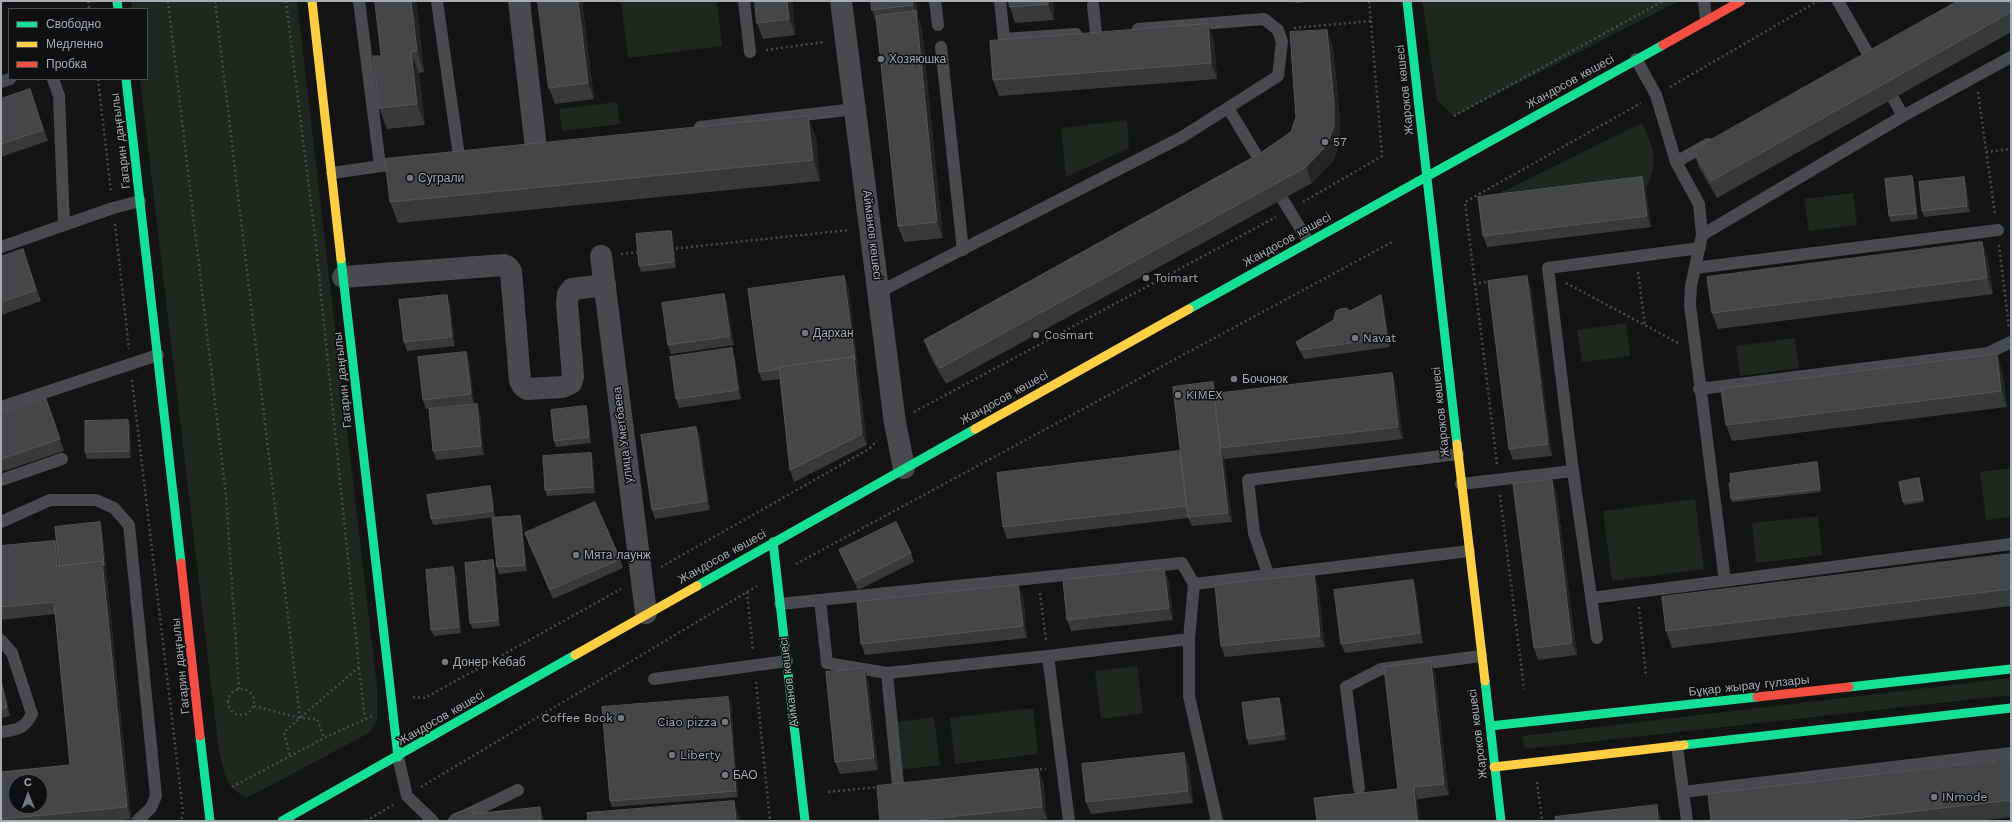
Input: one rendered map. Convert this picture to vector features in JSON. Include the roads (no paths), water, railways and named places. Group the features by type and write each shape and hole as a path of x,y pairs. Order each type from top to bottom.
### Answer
{"street":[{"name":"Гагарин даңғылы","path":"312,1 398,756"},
{"path":"519,1 536,148"},
{"name":"Айманов көшесі","path":"841,1 895,423 904,468"},
{"name":"Жароков көшесі","path":"1407,1 1461,484 1501,821"},
{"name":"Жандосов көшесі","path":"282,821 646,613 1308,241 1741,1"},
{"name":"Гагарин даңғылы","path":"126,80 210,821"},
{"name":"улица Уметбаева","path":"601,256 646,613"},
{"path":"343,277 504,265 508,267 511,271 520,381 527,389 563,387 571,384 573,377 567,303 568,294 572,289 604,285"},
{"name":"Айманов көшесі","path":"773,542 805,821"},
{"name":"Бұқар жырау гүлзары","path":"1490,726 2011,669"},
{"path":"1494,767 2011,708"}],"lane":[{"path":"359,1 380,165"},
{"path":"437,1 459,156"},
{"path":"744,1 750,52"},
{"path":"935,1 938,25"},
{"path":"1000,1 1004,39 1112,32"},
{"path":"1704,1 1706,20"},
{"path":"1838,1 1875,67"},
{"path":"1093,5 1096,33"},
{"path":"879,292 1182,137 1278,76 1282,42 1278,30 1264,19 1127,30"},
{"path":"1854,61 1880,46"},
{"path":"941,47 963,250"},
{"path":"1702,235 1903,116 2011,57"},
{"path":"1636,59 1656,95 1676,162 1700,204 1702,235 1695,268 1690,305 1699,389 1725,580"},
{"path":"53,80 59,96 64,225"},
{"path":"1893,98 1903,116"},
{"path":"1228,108 1265,170"},
{"path":"689,129 855,109"},
{"path":"1676,162 1720,137"},
{"path":"443,158 475,154"},
{"path":"332,173 380,165 412,162"},
{"path":"1,247 113,208 140,202"},
{"path":"1286,205 1308,241"},
{"path":"1695,268 1998,230"},
{"path":"1597,638 1573,471 1548,268 1700,248"},
{"path":"1699,389 1988,353 2011,342"},
{"path":"1,407 130,366 158,355"},
{"path":"1268,574 1254,533 1248,480 1458,454"},
{"path":"1,480 62,459"},
{"path":"1461,484 1573,471"},
{"path":"1,522 50,500 96,500 114,508 129,525 156,796 151,808 137,821"},
{"path":"1591,598 2011,544"},
{"path":"1194,584 1469,551"},
{"path":"780,604 1182,563 1194,584 1189,639 1189,696 1217,821"},
{"path":"820,600 827,663 887,673 1189,639"},
{"path":"1,640 12,653 32,714 27,724 16,730 1,732"},
{"path":"1048,656 1069,821"},
{"path":"1359,788 1346,687 1381,669 1481,656"},
{"path":"654,679 755,667 787,661"},
{"path":"887,673 898,785"},
{"path":"1677,746 1687,821"},
{"path":"1683,792 2011,753"},
{"path":"398,756 407,796 433,821"},
{"path":"454,821 518,790"}],"place":[{"name":"Хозяюшка","path":"881,59"},
{"name":"57","path":"1325,142"},
{"name":"Суграли","path":"410,178"},
{"name":"Toimart","path":"1146,278"},
{"name":"Дархан","path":"805,333"},
{"name":"Cosmart","path":"1036,335"},
{"name":"Navat","path":"1355,338"},
{"name":"Бочонок","path":"1234,379"},
{"name":"KIMEX","path":"1178,395"},
{"name":"Мята лаунж","path":"576,555"},
{"name":"Донер Кебаб","path":"445,662"},
{"name":"Coffee Book","path":"621,718"},
{"name":"Ciao pizza","path":"725,722"},
{"name":"Liberty","path":"672,755"},
{"name":"БАО","path":"725,775"},
{"name":"INmode","path":"1934,797"}]}
